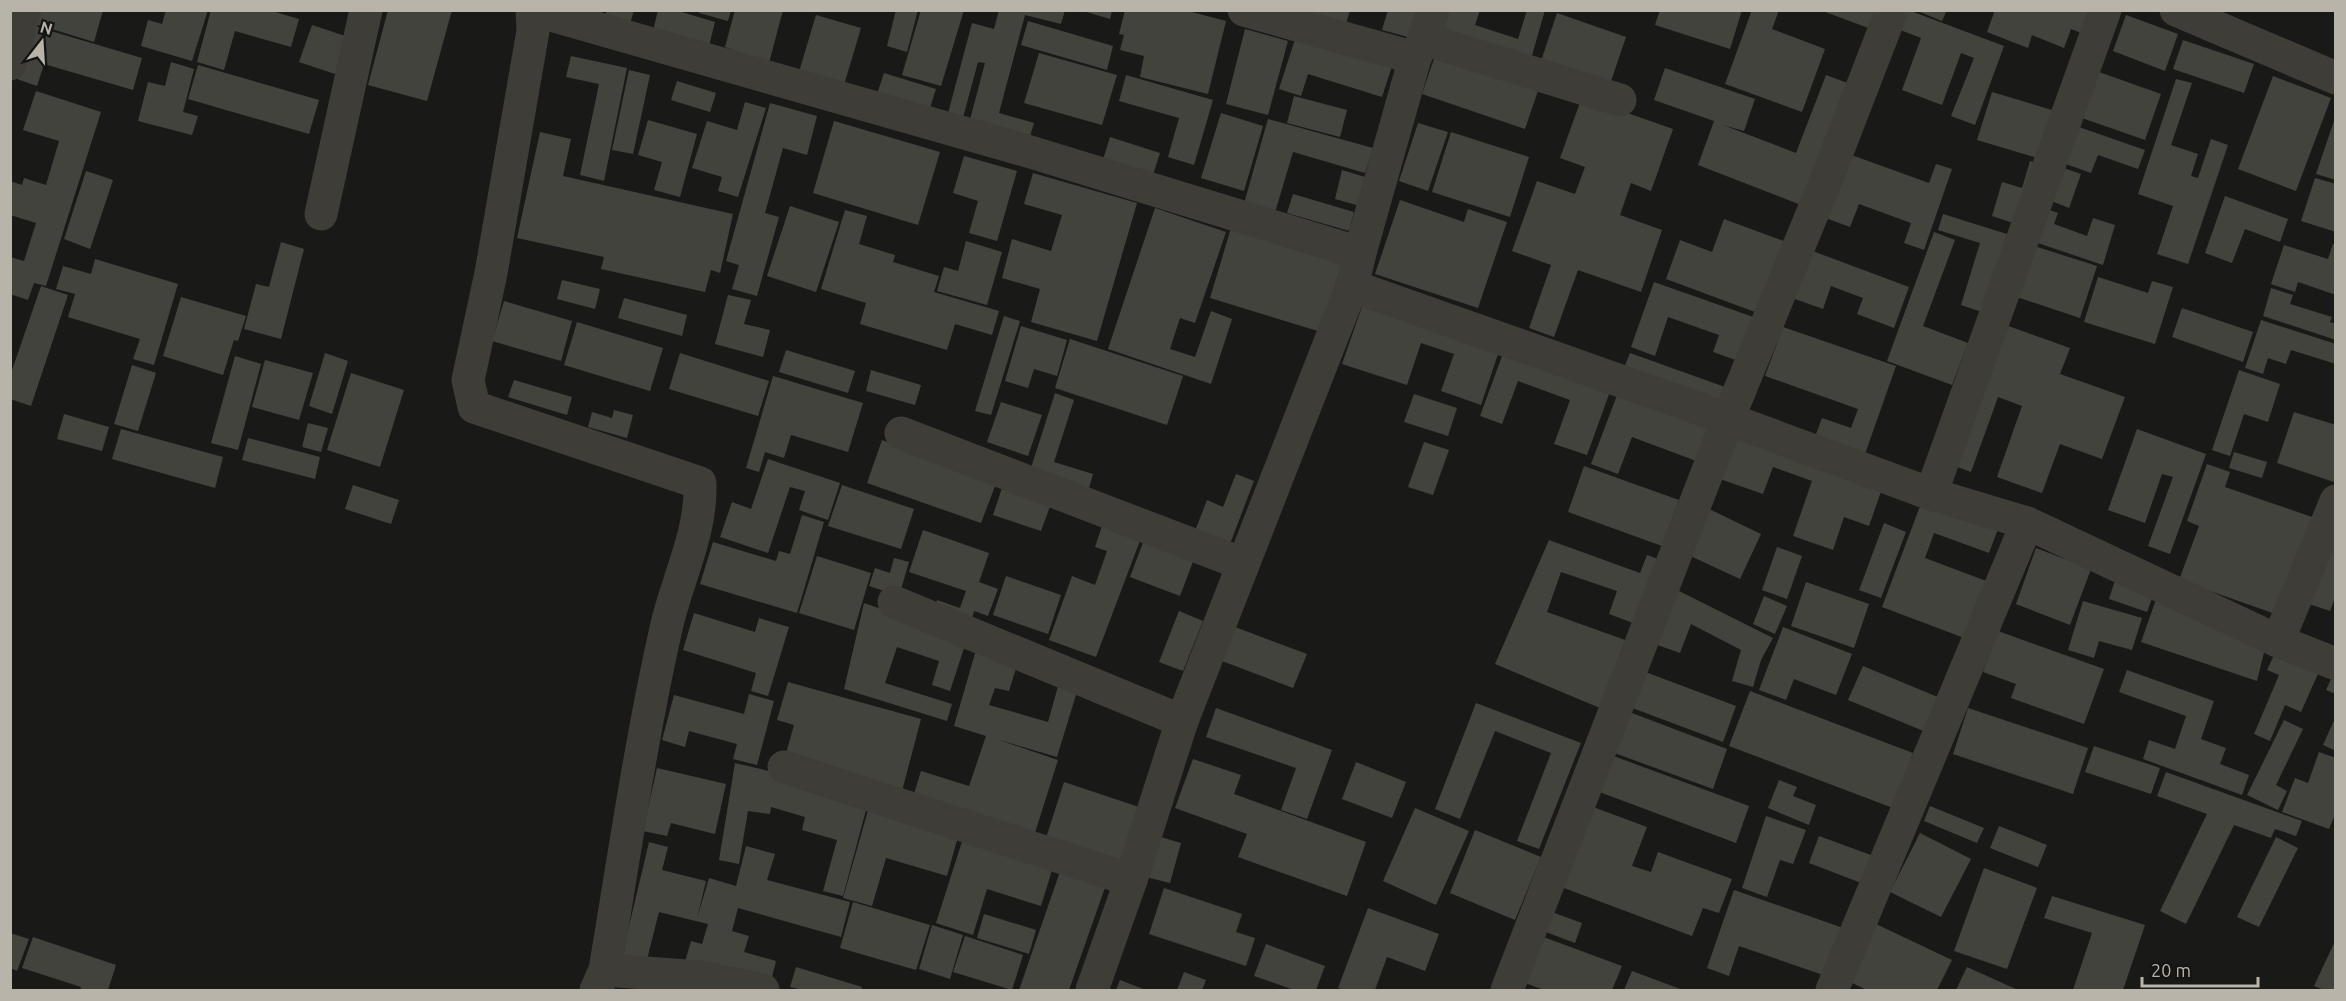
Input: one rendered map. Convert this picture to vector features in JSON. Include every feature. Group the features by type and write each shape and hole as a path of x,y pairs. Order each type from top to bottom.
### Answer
{"street":[{"path":"10,64 25,10"},
{"path":"321,214 366,10"},
{"path":"764,990 700,977 601,980 665,631 695,529 700,483 474,406 468,380 493,262 533,31 532,10 1024,150 1359,253"},
{"path":"1244,10 1424,36 1620,100"},
{"path":"1507,990 1728,419 1829,173 1892,10"},
{"path":"1930,494 2106,10"},
{"path":"2176,10 2336,78"},
{"path":"1092,990 1131,880 1182,721 1352,286 1359,253 1424,36"},
{"path":"1352,286 1728,419 1930,494 2027,523 2278,641 2336,664"},
{"path":"901,433 1243,564"},
{"path":"2278,641 2336,501"},
{"path":"1832,990 2027,523"},
{"path":"894,602 1182,721"},
{"path":"784,767 1131,880"}],"building":[{"path":"33,10 103,10 94,42 29,22"},
{"path":"166,10 208,10 192,61 141,46 148,20 162,24"},
{"path":"211,10 268,10 299,19 291,47 235,31 224,70 197,62"},
{"path":"388,10 452,10 427,101 368,85"},
{"path":"607,10 634,10 630,24 605,16"},
{"path":"658,10 675,10 715,22 709,46 653,31"},
{"path":"700,10 731,10 728,21 699,13"},
{"path":"735,10 783,10 769,63 725,47"},
{"path":"896,10 918,10 907,52 887,46"},
{"path":"921,10 964,10 941,86 902,75"},
{"path":"999,10 1065,10 1061,24 1025,15 999,113 1034,123 1028,143 968,127 985,63 978,62 961,125 946,121 972,23 994,29"},
{"path":"1080,10 1112,10 1110,19"},
{"path":"1125,10 1184,10 1226,21 1208,94 1140,77 1144,56 1120,50 1124,35 1119,34"},
{"path":"1300,10 1350,10 1346,24"},
{"path":"1388,10 1427,10 1419,40 1382,30"},
{"path":"1446,10 1480,10 1475,25 1518,39 1527,10 1545,10 1531,59 1440,32"},
{"path":"1660,10 1742,10 1730,49 1655,25"},
{"path":"1752,10 1779,10 1772,29 1825,49 1802,112 1725,84"},
{"path":"1820,10 1878,10 1871,29"},
{"path":"1908,10 2004,46 1975,125 1951,116 1974,58 1961,53 1942,105 1902,90 1921,38 1895,28"},
{"path":"1915,10 1947,10 1942,21"},
{"path":"1995,10 2093,10 2084,34 2071,29 2064,48 2032,35 2028,48 1987,32"},
{"path":"1557,13 1626,37 1608,90 1539,67"},
{"path":"816,15 861,28 841,95 796,82"},
{"path":"2126,15 2178,34 2165,71 2113,51"},
{"path":"1028,21 1113,46 1107,70 1021,45"},
{"path":"27,24 142,58 133,90 44,64 37,86 11,77"},
{"path":"312,25 351,38 338,75 299,62"},
{"path":"1245,29 1288,41 1268,115 1226,104"},
{"path":"1296,36 1392,66 1382,97 1308,74 1301,96 1279,89"},
{"path":"2183,40 2254,64 2244,93 2173,69"},
{"path":"1438,47 1541,82 1525,129 1422,94"},
{"path":"1039,53 1117,75 1102,125 1024,103"},
{"path":"571,56 627,68 604,181 580,175 599,84 566,77"},
{"path":"171,62 194,69 183,112 198,116 192,135 138,121 148,82 165,86"},
{"path":"198,65 319,100 309,134 188,99"},
{"path":"1665,68 1755,99 1744,131 1723,125 1796,153 1826,75 1856,86 1809,208 1698,165 1714,121 1654,100"},
{"path":"629,70 650,75 633,154 612,150"},
{"path":"2099,72 2161,94 2145,140 2082,118"},
{"path":"884,73 936,89 930,108 874,103"},
{"path":"1126,75 1213,100 1194,165 1168,157 1179,118 1119,101"},
{"path":"2273,76 2331,98 2296,191 2238,169"},
{"path":"2176,79 2192,83 2171,145 2198,154 2191,176 2198,178 2211,139 2228,145 2188,264 2157,254 2173,206 2138,194"},
{"path":"677,81 716,93 710,112 671,100"},
{"path":"36,91 101,112 46,286 34,283 28,300 10,294 10,257 24,261 36,223 10,215 10,181 22,185 24,178 46,185 59,141 23,130"},
{"path":"1992,92 2062,113 2047,161 1977,140"},
{"path":"1294,96 1347,110 1340,137 1287,123"},
{"path":"1582,97 1673,129 1651,191 1631,183 1620,215 1662,230 1641,292 1578,270 1554,337 1529,328 1551,265 1512,251 1537,181 1575,194 1585,167 1560,158"},
{"path":"745,102 766,108 738,197 718,191 722,177 692,168 707,121 737,130"},
{"path":"770,103 817,116 807,155 783,148 765,213 779,217 757,296 732,289 739,265 726,261"},
{"path":"1221,113 1263,126 1244,191 1201,178"},
{"path":"2336,118 2336,180 2316,174"},
{"path":"1268,119 1373,148 1365,173 1293,152 1274,216 1243,207"},
{"path":"648,120 697,134 680,197 654,190 662,162 638,155"},
{"path":"834,121 940,152 918,225 813,193"},
{"path":"1418,123 1448,132 1428,191 1399,181"},
{"path":"2076,126 2145,150 2138,169 2098,155 2091,173 2063,163"},
{"path":"540,132 571,139 563,176 733,214 720,273 711,270 705,292 601,269 604,257 517,238"},
{"path":"1451,132 1529,157 1510,217 1432,192"},
{"path":"1110,137 1160,153 1152,178 1102,163"},
{"path":"1846,153 1929,183 1936,164 1952,169 1924,250 1904,243 1911,223 1859,204 1850,227 1823,217"},
{"path":"964,156 1017,171 997,241 969,233 978,201 953,193"},
{"path":"2030,161 2043,164 2025,227 1992,216 2002,182 2022,188"},
{"path":"2061,167 2081,174 2069,208 2049,200"},
{"path":"1342,170 1368,178 1360,206 1335,199"},
{"path":"86,171 113,180 90,249 64,239"},
{"path":"1033,173 1137,203 1097,341 1031,322 1040,289 1002,278 1012,239 1051,251 1062,215 1024,204"},
{"path":"2315,178 2336,184 2336,232 2301,221"},
{"path":"1293,194 1354,212 1349,231 1287,213"},
{"path":"2225,196 2288,219 2280,242 2245,229 2232,263 2205,253"},
{"path":"1400,200 1464,222 1468,209 1507,222 1478,308 1375,274"},
{"path":"790,206 839,222 816,292 767,276"},
{"path":"2041,207 2058,213 2054,224 2087,236 2093,218 2115,225 2103,265 2029,240"},
{"path":"1155,208 1226,232 1195,323 1180,318 1170,349 1195,357 1211,311 1232,319 1211,384 1108,349"},
{"path":"845,210 867,216 859,244 895,255 893,262 939,276 934,292 999,311 992,335 955,324 947,350 860,324 866,303 821,289"},
{"path":"1943,214 2007,234 1982,312 1961,305 1980,243 1938,230"},
{"path":"1724,219 1789,243 1763,315 1666,279 1680,240 1712,252"},
{"path":"1231,228 1342,262 1321,332 1210,298"},
{"path":"1934,232 1955,240 1923,326 1968,343 1952,385 1887,361"},
{"path":"966,241 1002,252 987,305 937,291 944,267 958,271"},
{"path":"281,242 304,249 281,339 244,329 256,284 269,287"},
{"path":"2028,244 2097,266 2080,318 2011,295"},
{"path":"2333,244 2336,245 2336,295 2298,282 2295,292 2271,284 2284,245 2328,259"},
{"path":"1810,250 1909,287 1894,328 1857,314 1863,298 1831,286 1823,309 1792,298"},
{"path":"95,259 178,284 154,365 133,359 140,339 68,317 75,294 56,289 63,266 91,274"},
{"path":"2098,277 2148,293 2152,281 2173,287 2155,344 2084,322"},
{"path":"562,280 600,289 595,309 557,299"},
{"path":"1654,282 1759,319 1744,363 1713,352 1719,335 1668,317 1655,356 1631,347"},
{"path":"41,286 68,295 31,406 10,399 10,376"},
{"path":"2271,288 2293,295 2290,304 2332,317 2330,322 2336,324 2336,340 2263,316"},
{"path":"728,295 751,300 744,324 770,330 763,357 715,344"},
{"path":"181,297 246,316 238,341 234,340 223,375 163,356"},
{"path":"624,298 687,315 682,336 618,318"},
{"path":"1365,298 1501,345 1481,405 1441,391 1454,354 1421,343 1407,385 1342,364"},
{"path":"504,301 572,321 561,361 492,341"},
{"path":"2182,308 2253,332 2243,362 2172,337"},
{"path":"1004,316 1020,321 991,415 975,411"},
{"path":"2261,320 2336,344 2336,364 2291,350 2286,364 2268,358 2263,374 2245,368"},
{"path":"577,322 663,348 650,391 564,365"},
{"path":"2000,323 2070,348 2060,374 2125,397 2102,459 2060,444 2042,493 1997,477 2022,406 1998,397 1971,472 1949,464"},
{"path":"1021,326 1067,340 1057,376 1034,369 1028,388 1005,381"},
{"path":"1783,327 1896,366 1865,454 1815,437 1822,418 1851,428 1858,409 1765,376"},
{"path":"1070,339 1183,376 1167,425 1055,388"},
{"path":"1505,348 1612,386 1587,455 1554,444 1570,400 1518,381 1502,424 1480,416"},
{"path":"786,350 855,371 848,393 779,372"},
{"path":"325,353 348,361 332,414 309,406"},
{"path":"680,353 769,381 758,416 669,389"},
{"path":"1630,353 1725,387 1718,407 1622,373"},
{"path":"235,356 261,364 238,450 211,443"},
{"path":"265,360 313,373 299,420 252,407"},
{"path":"132,365 156,373 138,431 114,424"},
{"path":"871,370 921,385 915,405 866,391"},
{"path":"2239,370 2280,384 2268,422 2244,414 2230,456 2212,450"},
{"path":"351,373 404,390 380,467 327,450"},
{"path":"773,376 863,403 848,452 791,435 784,458 765,452 759,472 746,468"},
{"path":"514,380 572,397 567,415 508,397"},
{"path":"1619,390 1713,425 1699,462 1632,437 1618,474 1591,464"},
{"path":"1055,393 1074,400 1054,462 1093,474 1088,492 1029,474"},
{"path":"1414,394 1457,408 1448,436 1404,422"},
{"path":"1001,402 1042,415 1028,456 987,442"},
{"path":"614,410 633,415 627,438 588,427 592,412 612,418"},
{"path":"2294,412 2336,425 2334,482 2277,463"},
{"path":"64,414 109,427 102,451 57,439"},
{"path":"308,423 328,428 321,452 302,447"},
{"path":"121,429 223,457 215,488 112,459"},
{"path":"2137,429 2206,454 2170,554 2148,546 2173,477 2162,474 2145,523 2108,510"},
{"path":"1737,432 1884,483 1869,526 1844,517 1833,550 1793,536 1812,481 1773,467 1763,494 1720,479"},
{"path":"248,438 320,457 315,479 242,460"},
{"path":"882,440 997,481 981,523 867,483"},
{"path":"1424,442 1449,450 1433,495 1408,487"},
{"path":"2234,452 2267,462 2262,478 2229,468"},
{"path":"768,459 840,483 828,520 799,510 805,491 790,487 768,553 720,537 732,502 751,509"},
{"path":"2207,464 2230,472 2225,487 2315,518 2281,616 2179,580 2199,526 2187,521"},
{"path":"1584,466 1679,500 1662,546 1568,512"},
{"path":"1236,474 1254,481 1230,544 1195,531 1207,500 1223,507"},
{"path":"353,485 399,500 391,524 345,509"},
{"path":"842,485 914,509 901,549 828,526"},
{"path":"1003,485 1052,501 1041,531 993,515"},
{"path":"1922,501 1998,529 1989,553 1934,533 1925,558 1989,582 1967,639 1882,607"},
{"path":"1707,508 1761,534 1740,579 1686,554"},
{"path":"802,515 824,522 797,613 700,584 713,542 776,561 779,551 790,554"},
{"path":"1103,523 1141,538 1096,657 1049,640 1072,576 1095,585 1107,551 1095,547"},
{"path":"1884,523 1906,532 1881,598 1859,590"},
{"path":"923,530 989,553 979,582 998,589 988,616 974,611 970,626 933,613 937,600 960,608 966,591 909,572"},
{"path":"2336,539 2336,595 2330,611 2309,604"},
{"path":"1144,540 1194,559 1180,596 1130,577"},
{"path":"1549,540 1640,573 1647,555 1664,561 1641,626 1609,614 1617,591 1561,572 1547,612 1625,640 1600,708 1495,664"},
{"path":"1777,547 1802,556 1787,599 1762,590"},
{"path":"2036,548 2091,569 2070,625 2016,604"},
{"path":"817,556 871,573 854,630 799,613"},
{"path":"894,558 909,562 899,596 869,586 875,568 890,573"},
{"path":"1006,576 1061,595 1048,634 993,615"},
{"path":"2115,580 2154,593 2147,612 2109,599"},
{"path":"1806,582 1869,604 1854,648 1791,626"},
{"path":"1675,589 1773,638 1761,660 1753,687 1732,681 1741,650 1691,624 1680,653 1652,643"},
{"path":"2158,594 2266,644 2257,681 2141,642"},
{"path":"1764,596 1787,606 1775,634 1753,624"},
{"path":"2083,601 2142,618 2132,650 2099,641 2094,658 2068,650"},
{"path":"864,603 967,639 950,691 932,685 939,661 897,647 885,683 952,704 947,721 844,689"},
{"path":"1179,611 1203,621 1183,671 1159,662"},
{"path":"694,613 755,632 759,618 789,627 768,696 751,691 756,673 683,650"},
{"path":"1235,627 1307,654 1293,688 1222,661"},
{"path":"1783,627 1852,654 1836,695 1794,679 1786,700 1759,690"},
{"path":"1998,631 2104,669 2084,724 2011,698 2016,684 1983,672"},
{"path":"2277,649 2321,667 2301,712 2285,705 2270,741 2254,734 2279,675 2267,670"},
{"path":"976,650 1018,662 1009,691 995,688 989,705 1048,722 1060,679 1079,685 1057,757 996,739 1058,760 1034,836 913,797 921,771 969,786 986,736 954,726"},
{"path":"1863,666 1940,698 1926,732 1848,700"},
{"path":"2336,668 2336,694 2326,690"},
{"path":"1640,670 1736,706 1723,742 1627,706"},
{"path":"2127,670 2214,701 2201,739 2226,748 2220,764 2249,775 2242,795 2143,759 2149,740 2175,749 2186,716 2119,692"},
{"path":"788,682 921,719 902,791 783,764 794,725 777,720"},
{"path":"1750,691 1913,753 1893,808 1729,746"},
{"path":"749,694 774,701 757,765 733,759 737,744 689,731 685,747 662,740 674,695 744,714"},
{"path":"1476,703 1581,743 1539,849 1517,841 1551,753 1495,731 1460,819 1435,809"},
{"path":"1216,708 1332,750 1307,819 1281,810 1296,768 1206,737"},
{"path":"1968,708 2088,748 2073,794 1953,754"},
{"path":"1624,710 1727,749 1713,789 1609,751"},
{"path":"2336,716 2336,751 2323,745"},
{"path":"2284,720 2303,729 2276,785 2287,791 2278,810 2247,795"},
{"path":"2094,746 2160,768 2151,794 2085,772"},
{"path":"2319,752 2336,758 2336,812 2329,829 2282,812 2295,778 2308,783"},
{"path":"1608,754 1749,806 1736,843 1594,790"},
{"path":"1193,759 1241,775 1234,794 1366,842 1347,896 1238,857 1247,834 1175,808"},
{"path":"1356,762 1406,782 1392,818 1342,799"},
{"path":"735,763 870,795 843,896 823,891 837,840 802,830 805,817 771,807 770,814 748,811 739,864 719,860"},
{"path":"657,768 726,784 715,834 671,823 667,836 643,831"},
{"path":"2166,772 2302,821 2296,836 2275,829 2271,838 2234,825 2186,924 2160,911 2207,814 2157,796"},
{"path":"1779,780 1797,787 1793,796 1816,805 1809,825 1768,808"},
{"path":"1064,782 1139,807 1120,866 1045,841"},
{"path":"871,800 961,826 947,876 886,858 872,906 843,898"},
{"path":"1585,804 1647,827 1632,866 1651,872 1658,852 1732,879 1719,913 1703,908 1692,936 1556,885"},
{"path":"1930,806 1984,828 1977,843 1924,821"},
{"path":"1415,808 1469,831 1436,905 1383,881"},
{"path":"1766,816 1806,830 1793,864 1780,860 1767,897 1742,888"},
{"path":"1999,826 2047,845 2038,867 1990,848"},
{"path":"966,829 1056,857 1041,906 987,889 973,935 936,923"},
{"path":"1475,830 1541,857 1515,920 1450,893"},
{"path":"1920,833 1971,859 1941,917 1890,892"},
{"path":"1154,835 1181,843 1170,883 1142,876"},
{"path":"1819,836 1879,858 1869,886 1809,863"},
{"path":"2276,837 2298,848 2259,927 2237,917"},
{"path":"649,842 668,847 662,870 706,881 697,918 709,878 736,886 746,846 775,854 767,880 850,902 841,937 738,908 732,931 749,936 744,952 776,961 770,985 685,962 691,941 702,944 708,924 659,912 645,967 621,960"},
{"path":"1063,863 1108,879 1069,990 1019,990"},
{"path":"1984,868 2037,888 2007,969 1954,951"},
{"path":"1164,888 1242,914 1236,932 1255,938 1246,966 1149,934"},
{"path":"1734,890 1849,930 1832,978 1739,946 1729,976 1707,968"},
{"path":"2052,896 2145,925 2123,990 2073,990 2092,933 2044,918"},
{"path":"853,902 930,925 916,970 840,948"},
{"path":"1368,908 1439,934 1425,971 1387,957 1375,990 1338,988"},
{"path":"1546,910 1582,923 1575,943 1538,929"},
{"path":"984,914 1036,930 1029,954 977,938"},
{"path":"1876,924 1952,960 1937,990 1867,990 1848,981"},
{"path":"932,925 963,935 950,979 919,969"},
{"path":"10,933 29,939 17,971 10,968"},
{"path":"1538,935 1622,966 1612,990 1544,990 1520,981"},
{"path":"965,936 1023,955 1012,990 953,972"},
{"path":"33,937 116,965 108,990 80,990 81,987 22,968"},
{"path":"2336,939 2336,990 2324,990 2314,986"},
{"path":"1266,944 1325,966 1316,990 1294,990 1254,976"},
{"path":"796,967 862,987 861,990 803,990 790,987"},
{"path":"1967,967 2018,990 1956,990"},
{"path":"1632,971 1683,990 1624,990"},
{"path":"1184,972 1206,980 1202,990 1177,990"},
{"path":"1120,980 1146,990 1116,990"}]}
